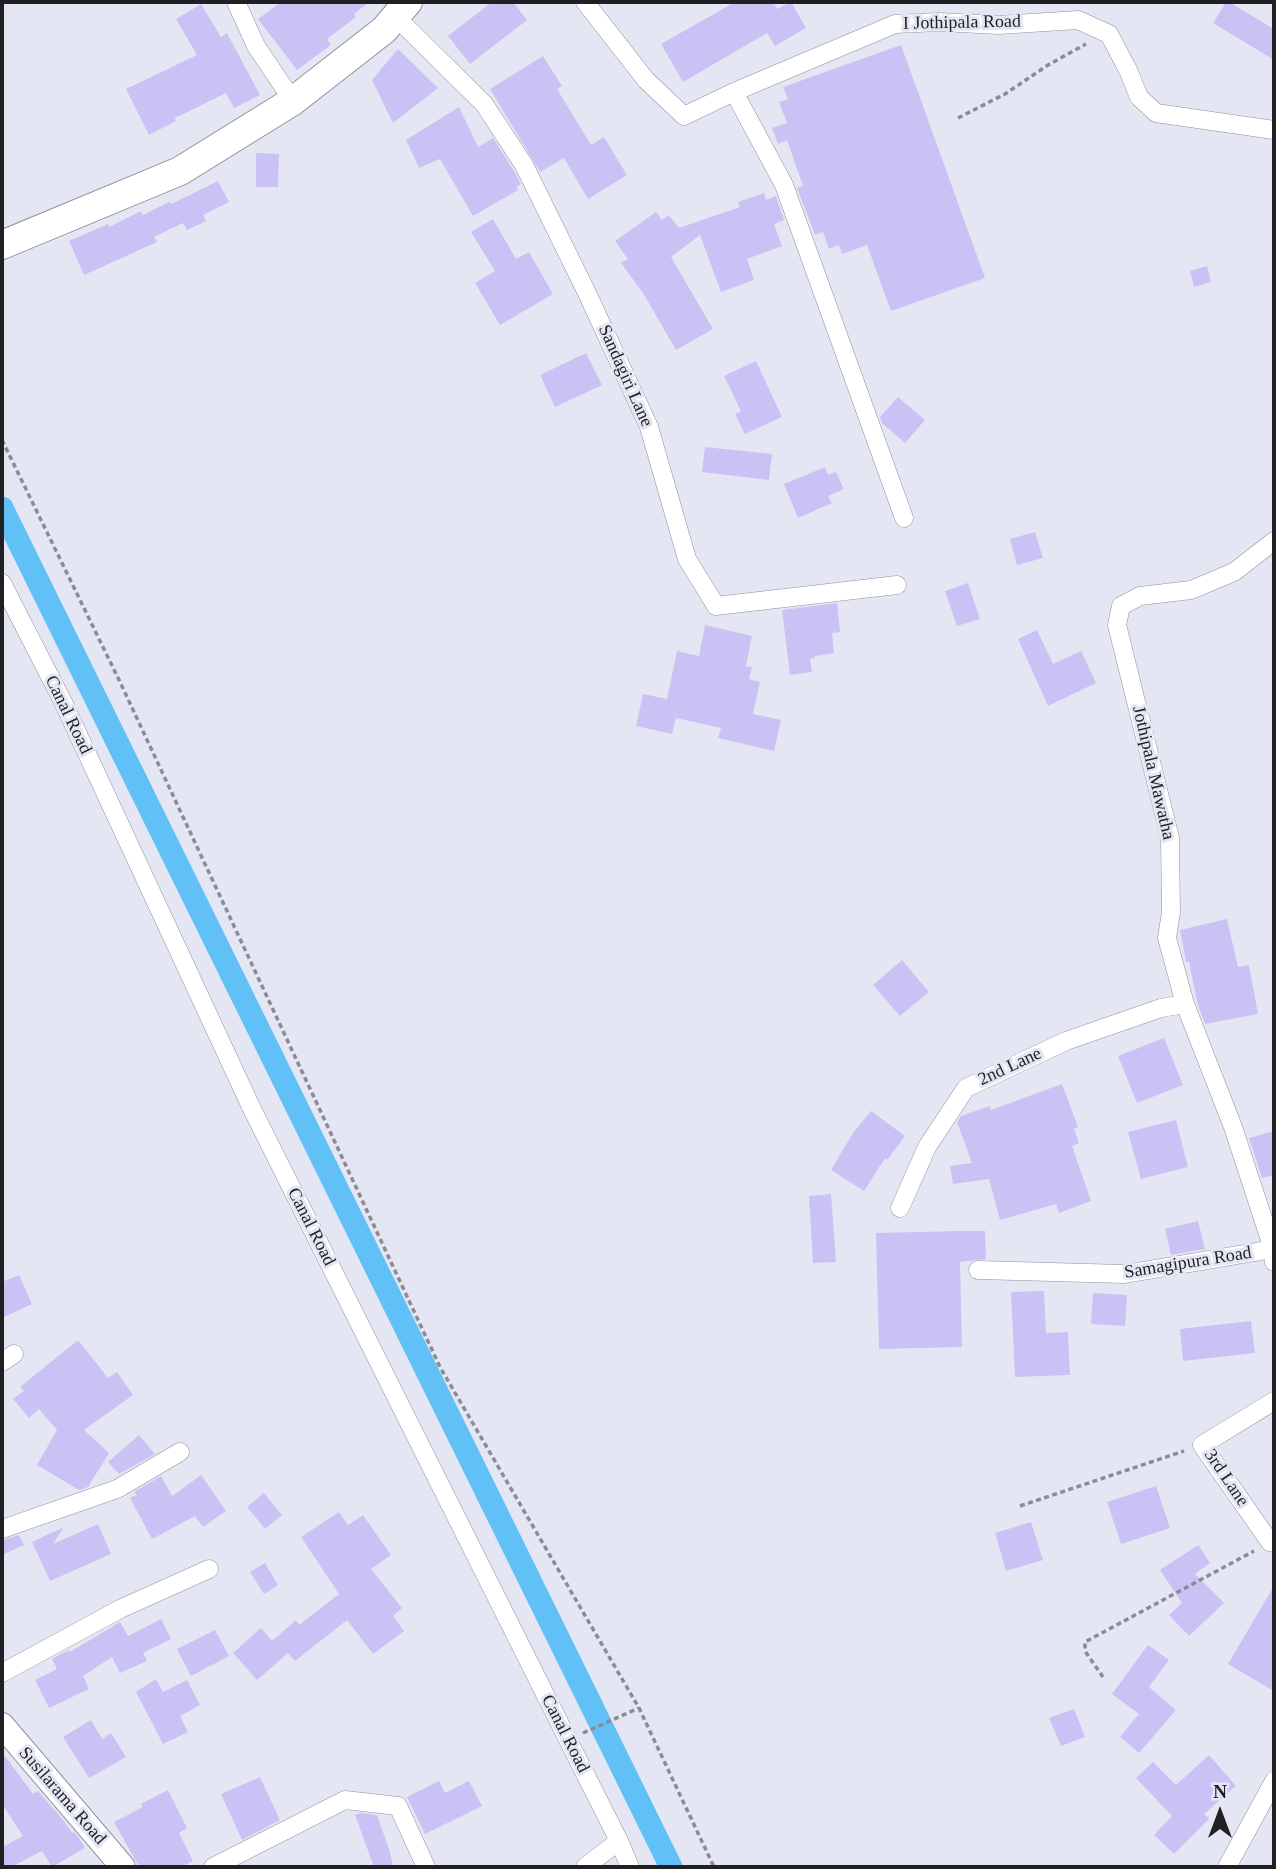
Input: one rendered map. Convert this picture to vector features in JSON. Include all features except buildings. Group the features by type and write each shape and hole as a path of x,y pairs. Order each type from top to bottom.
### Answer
{"main road":[{"path":"2,244 180,171 293,101 384,30 402,9"}],"street":[{"path":"236,2 257,46 293,101"},
{"name":"I Jothipala Road","path":"585,2 646,80 684,116 895,24 939,22 999,25 1078,20 1109,34"},
{"name":"Sandagiri Lane","path":"402,9 484,104 524,165 649,426 687,559 716,606 897,585"},
{"path":"1109,34 1139,97 1156,113 1274,130"},
{"path":"734,92 784,185 904,518"},
{"name":"Jothipala Mawatha","path":"1273,1256 1233,1127 1185,1004 1167,938 1171,912 1170,838 1117,625 1121,606 1140,596 1191,590 1234,572 1274,541"},
{"name":"Canal Road","path":"2,583 64,704 251,1109 630,1867"},
{"name":"2nd Lane","path":"900,1208 928,1147 966,1088 1066,1041 1161,1008 1185,1004"},
{"name":"Samagipura Road","path":"978,1270 1125,1274 1273,1256"},
{"name":"3rd Lane","path":"1272,1543 1202,1445 1274,1401"},
{"path":"2,1529 117,1489 180,1452"},
{"path":"2,1673 120,1609 209,1569"},
{"name":"Susilarama Road","path":"2,1725 123,1867"},
{"path":"1227,1867 1274,1781"},
{"path":"214,1867 345,1800 398,1806 426,1867"},
{"path":"585,1867 619,1841"}],"path":[{"path":"958,118 1005,94 1091,41 1109,34"},
{"path":"2,440 120,682 440,1367 639,1708 714,1867"},
{"path":"1020,1506 1202,1445"},
{"path":"1103,1677 1085,1651 1085,1642 1272,1543"},
{"path":"581,1734 639,1708"}],"waterway":[{"path":"2,508 671,1867"}]}
